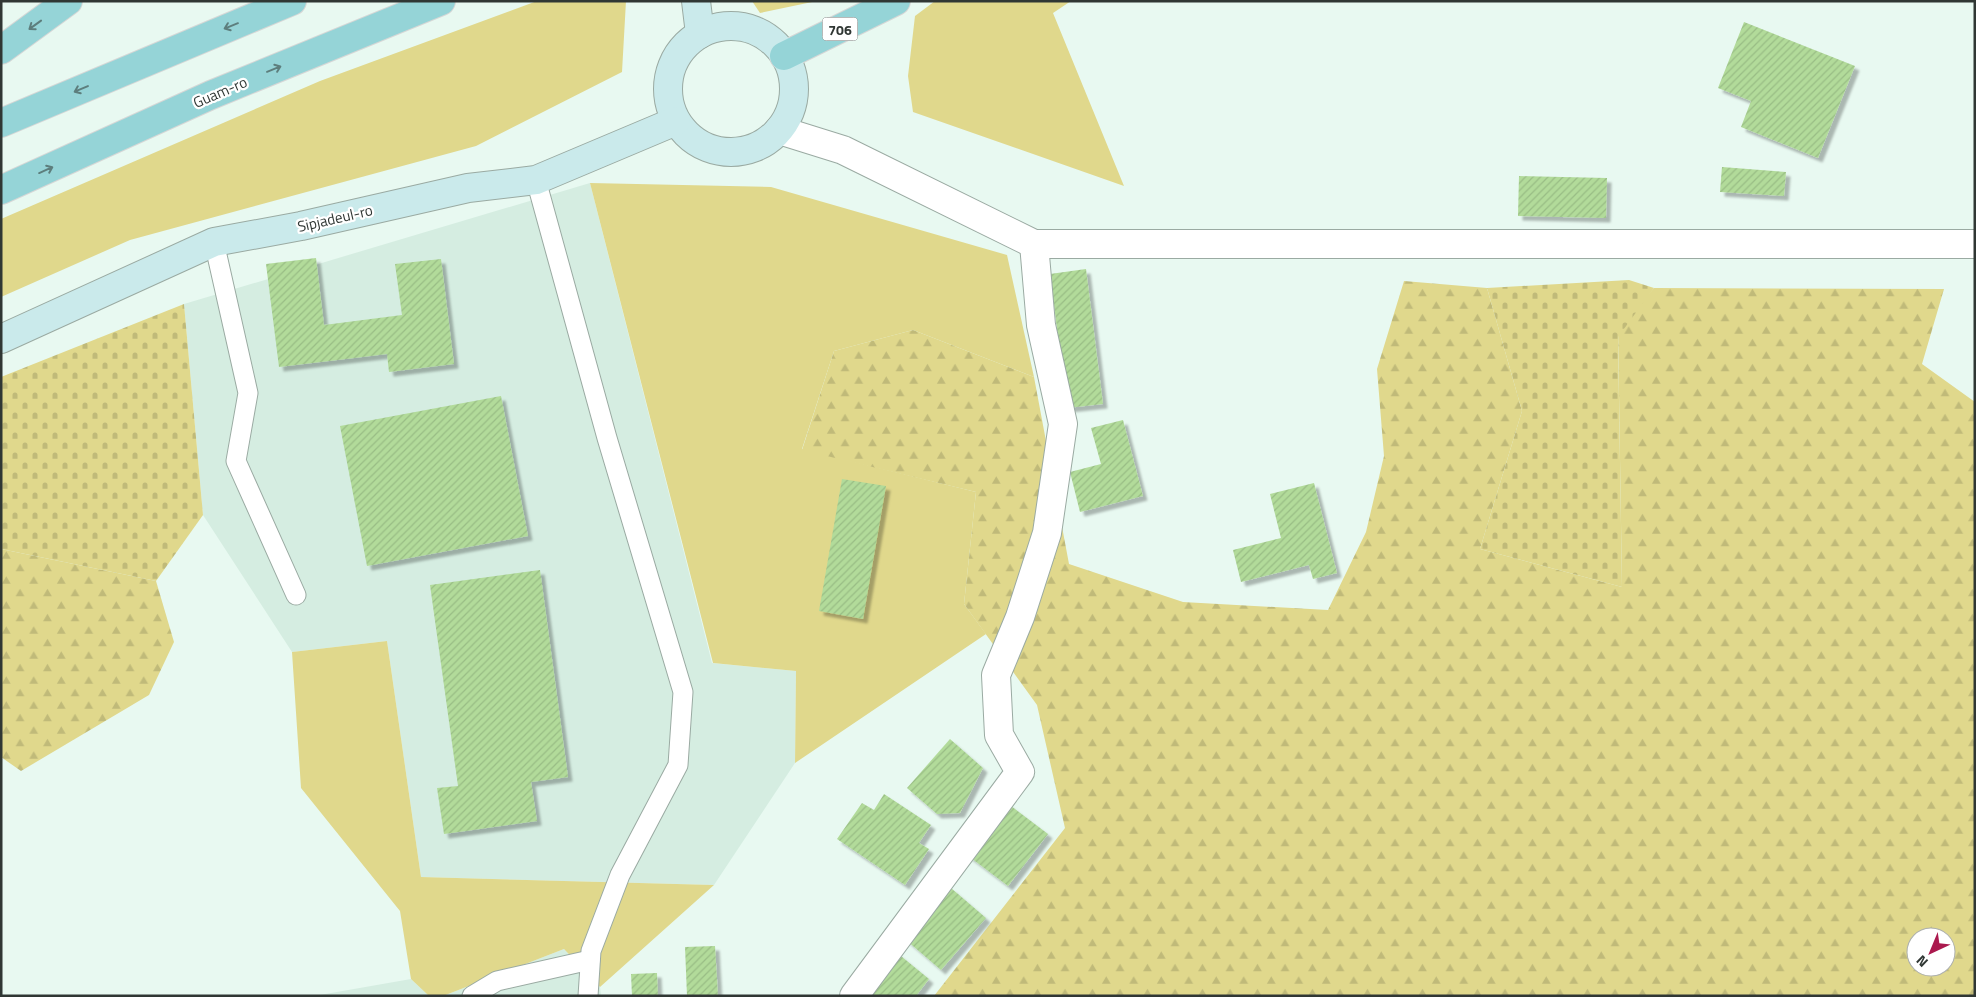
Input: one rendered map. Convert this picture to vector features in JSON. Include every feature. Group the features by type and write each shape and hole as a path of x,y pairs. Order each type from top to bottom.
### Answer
{"main road":[{"path":"1,50 68,1"},
{"path":"1,123 292,1"},
{"name":"Guam-ro","path":"1,190 211,95 441,1"},
{"path":"696,1 700,34"},
{"name":"706","path":"784,56 896,1"},
{"path":"737,26 755,31 763,36 772,42 784,56 792,74 794,94 789,113 779,130 764,143 745,151 725,152 700,144 689,136 676,121 669,102 668,82 673,63 684,47 700,34 718,27 737,26"},
{"name":"Sipjadeul-ro","path":"1,339 214,242 301,226 468,188 536,180 676,121"}],"street":[{"path":"779,130 843,150 1034,244 1975,244"},
{"path":"854,996 1020,772 999,736 996,675 1020,616 1047,533 1063,424 1041,325 1034,244"}],"lane":[{"path":"536,180 607,438 683,692 678,765 620,875 591,951 588,996"},
{"path":"214,242 248,393 236,461 296,595"},
{"path":"472,996 497,981 590,960"}],"shaded area":[{"path":"590,183 712,663 796,671 795,763 714,885 421,877 387,641 292,652 203,515 184,304"},
{"path":"564,949 600,987 601,996 443,996"},
{"path":"411,979 429,996 314,996"}],"green space":[{"path":"537,1 626,1 622,72 476,146 130,240 1,297 1,219 320,81"},
{"path":"752,1 817,1 760,13"},
{"path":"935,1 1071,1 1053,13 1124,186 913,112 908,76 915,16"},
{"path":"590,183 771,187 1007,255 1034,377 913,330 834,351 802,449 976,492 964,604 986,634 795,763 796,671 713,663"},
{"path":"1629,280 1654,288 1618,337 1622,587 1480,549 1522,411 1487,288"},
{"path":"1404,281 1487,288 1522,411 1480,549 1622,587 1618,329 1654,288 1944,289 1922,364 1975,402 1975,996 934,996 1065,828 1037,705 964,604 976,492 802,450 834,351 913,330 1034,377 1069,564 1183,602 1328,610 1366,532 1384,456 1377,369"},
{"path":"184,304 203,515 156,581 1,549 1,377"},
{"path":"1,549 156,581 174,642 149,695 21,771 1,757"},
{"path":"387,641 421,877 714,885 600,987 564,949 443,996 429,996 411,979 400,911 301,788 292,652"}],"building":[{"path":"1744,22 1855,66 1818,158 1741,127 1751,101 1718,88"},
{"path":"1722,167 1786,172 1784,196 1720,192"},
{"path":"1519,176 1607,178 1606,218 1518,216"},
{"path":"316,258 324,325 402,315 395,264 441,259 454,364 389,372 387,354 279,367 266,264"},
{"path":"1086,269 1103,404 1067,408 1050,274"},
{"path":"501,396 528,536 367,566 340,426"},
{"path":"1123,420 1143,496 1080,512 1070,472 1101,464 1091,428"},
{"path":"842,479 886,486 863,619 819,611"},
{"path":"1314,483 1337,573 1313,579 1309,565 1241,582 1233,550 1281,538 1270,494"},
{"path":"540,570 568,777 531,782 537,821 444,834 437,788 458,786 430,585"},
{"path":"950,739 983,768 960,813 937,814 907,788"},
{"path":"884,794 931,825 919,843 929,849 905,885 837,839 862,803 874,810"},
{"path":"1007,803 1048,834 1008,886 967,855"},
{"path":"951,888 986,918 941,970 906,940"},
{"path":"715,946 718,996 687,996 685,947"},
{"path":"896,952 929,979 916,996 861,996"},
{"path":"657,973 658,996 632,996 631,974"}]}
